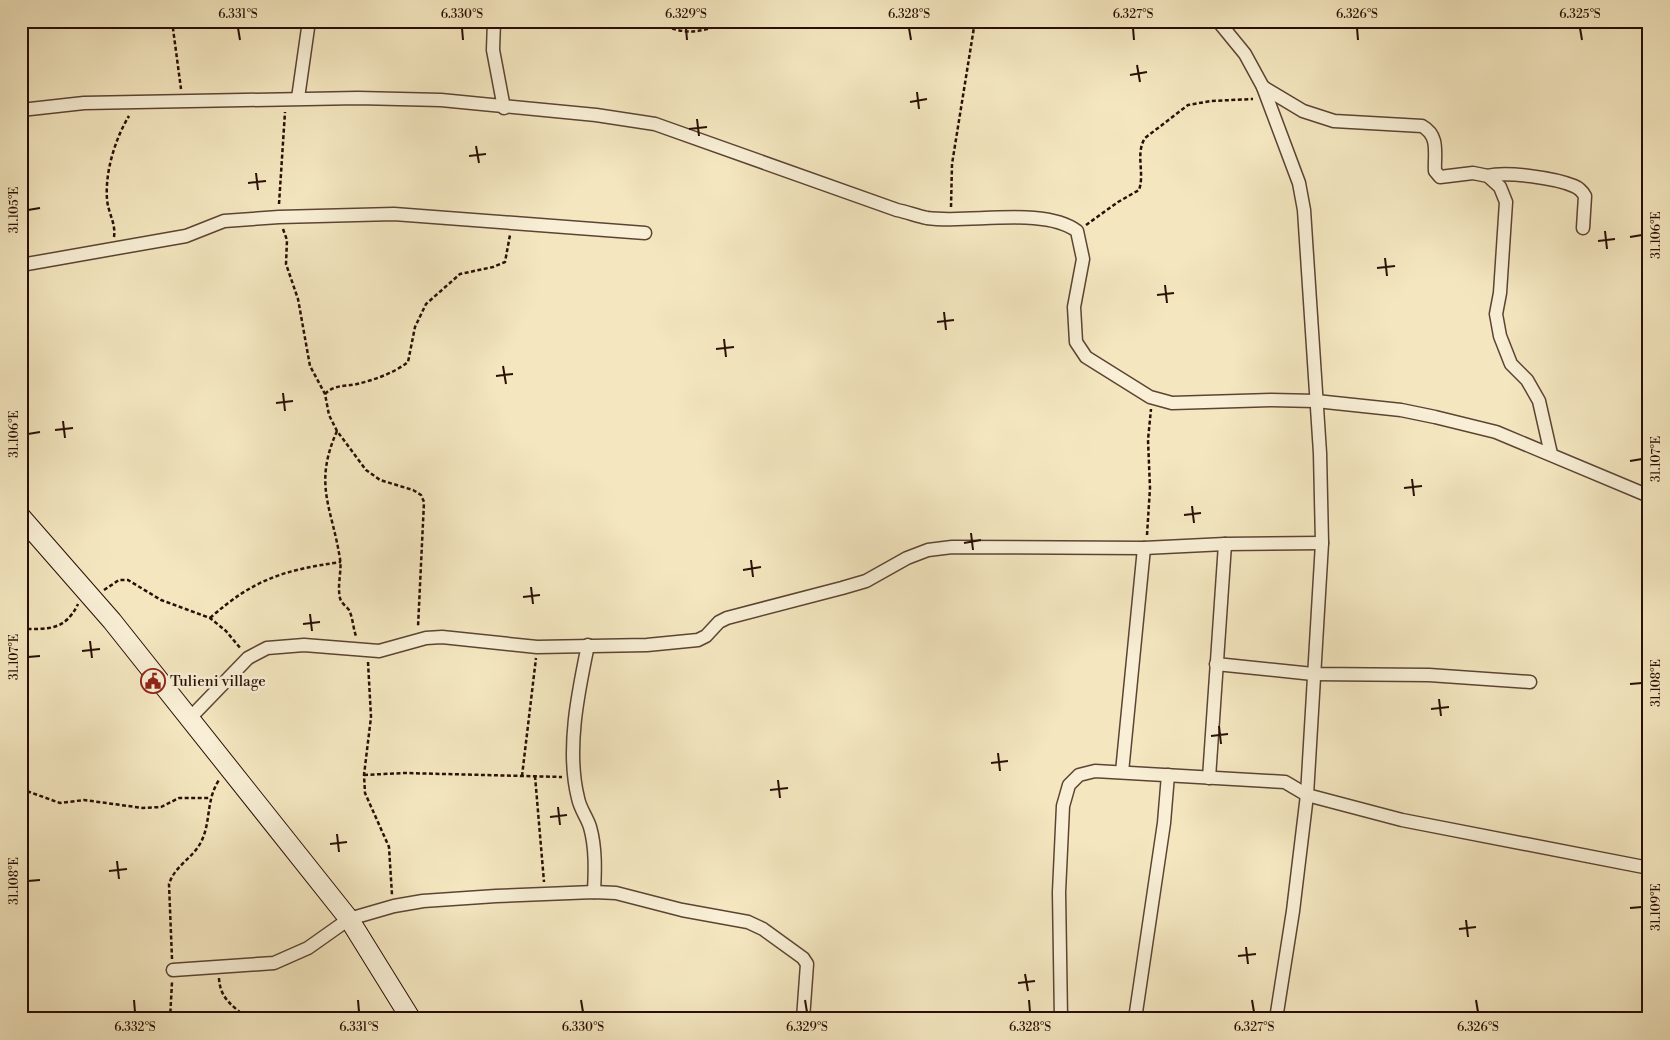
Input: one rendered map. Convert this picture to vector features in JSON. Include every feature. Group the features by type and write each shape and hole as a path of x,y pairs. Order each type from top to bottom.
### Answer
{"street":[{"path":"292,98 309,21"},
{"path":"494,21 495,59 504,108"},
{"path":"1218,21 1245,54 1265,92 1299,183 1304,210 1320,453 1322,543 1307,795 1293,911 1276,1019"},
{"path":"1265,92 1303,111 1334,121 1422,126 1430,130 1434,137 1434,171 1440,176 1473,173 1488,176 1505,175 1575,186 1585,196 1583,228"},
{"path":"21,110 84,103 183,100 292,98 441,100 504,108 596,115 655,124 897,210 926,218 1039,218 1058,220 1077,231 1083,259 1074,307 1076,342 1086,357 1150,397 1172,404 1316,401 1401,410 1496,432 1649,496"},
{"path":"1488,176 1500,187 1506,202 1500,293 1496,314 1500,336 1511,364 1527,380 1539,401 1551,454"},
{"path":"21,265 186,236 224,221 279,217 394,214 645,233"},
{"path":"21,517 89,593 349,919 412,1019"},
{"path":"190,718 248,658 267,648 318,646 364,650 392,648 442,637 537,647 622,646 698,640 706,636 719,622 727,618 866,581 907,558 928,550 998,547 1144,548 1225,544 1322,543"},
{"path":"1209,778 1225,544"},
{"path":"1122,772 1144,548"},
{"path":"588,645 577,717 575,778 578,799 590,828 593,845 594,892"},
{"path":"1216,664 1313,674 1428,675 1530,682"},
{"path":"1061,1019 1059,892 1063,806 1069,785 1079,775 1095,771 1285,782 1307,795 1402,820 1649,868"},
{"path":"1135,1019 1164,824 1168,775"},
{"path":"173,970 274,963 292,956 327,936 349,919 394,906 487,897 594,892 616,893 682,910 730,917 763,929 803,958 807,964 803,1019"}],"path":[{"path":"172,21 183,100"},
{"path":"654,21 682,31 698,33 729,21"},
{"path":"950,219 952,164 975,21"},
{"path":"1077,231 1118,202 1139,190 1141,184 1142,144 1145,138 1180,110 1196,102 1265,92"},
{"path":"292,98 279,217 287,240 286,264 298,299 310,366 325,394 329,414 337,431 366,470 380,480 421,494 424,502 417,641"},
{"path":"112,250 114,225 107,199 110,171 119,135 138,102"},
{"path":"325,394 335,386 365,382 392,372 408,362 415,326 426,304 460,274 493,267 505,262 511,223"},
{"path":"1144,548 1150,488 1148,440 1150,397"},
{"path":"337,431 328,451 324,470 327,506 341,562 340,597 350,613 364,650 371,717 364,775 365,793 388,848 394,906"},
{"path":"210,618 227,602 265,579 286,571 341,562"},
{"path":"21,629 56,628 70,618 89,593 123,579 167,603 210,618 226,631 248,658"},
{"path":"522,776 537,647"},
{"path":"170,1019 173,970 169,884 172,875 200,845 204,838 210,798 228,766"},
{"path":"364,775 405,773 575,778"},
{"path":"535,776 546,895"},
{"path":"21,788 60,802 84,800 143,808 161,807 179,798 210,798"},
{"path":"219,966 222,995 228,1004 248,1019"}],"place":[{"name":"Tulieni village","path":"153,681"}]}
